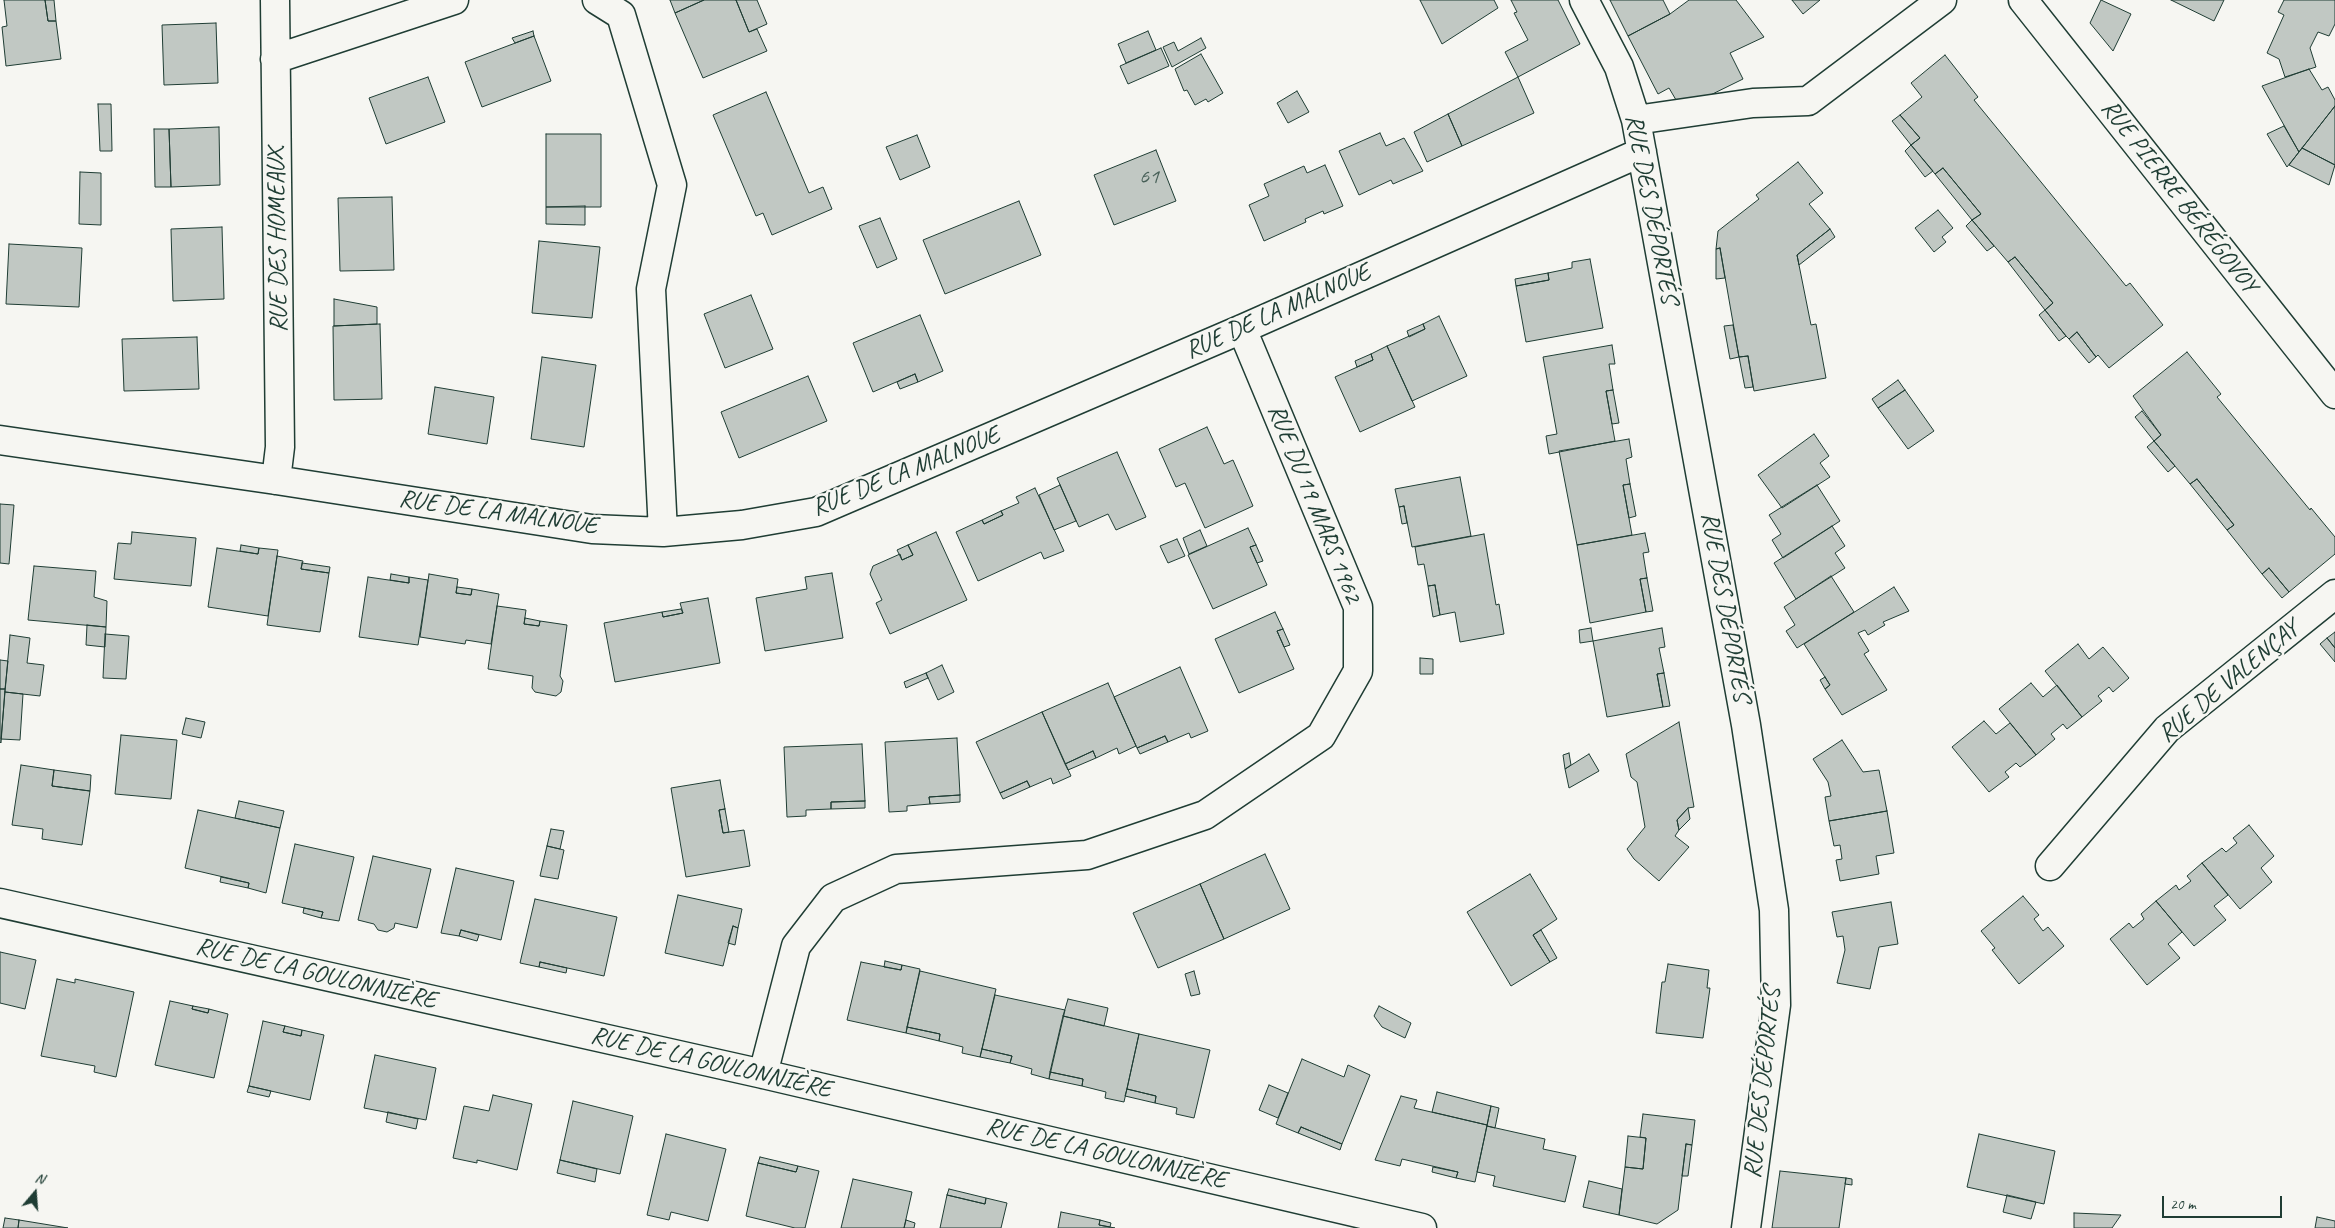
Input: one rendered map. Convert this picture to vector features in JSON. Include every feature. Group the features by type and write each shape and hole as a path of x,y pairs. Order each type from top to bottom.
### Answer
{"street":[{"name":"RUE DES HOMEAUX","path":"274,0 280,430 276,480"},
{"path":"275,59 454,0"},
{"path":"597,0 621,15 672,185 651,289 663,532"},
{"name":"RUE DES DÉPORTÉS","path":"1584,0 1619,68 1636,120 1746,725 1774,910 1776,1004 1746,1228"},
{"path":"1636,120 1753,103 1808,101 1942,0"},
{"name":"RUE PIERRE BÉRÉGOVOY","path":"2023,0 2335,394"},
{"name":"RUE DE LA MALNOUE","path":"0,440 592,529 663,532 742,525 816,512 1242,329 1642,152"},
{"name":"RUE DU 19 MARS 1962","path":"763,1074 796,946 834,898 896,869 1087,856 1205,815 1321,736 1358,671 1358,607 1242,329"},
{"name":"RUE DE VALENÇAY","path":"2050,866 2167,730 2335,594"},
{"name":"RUE DE LA GOULONNIÈRE","path":"0,903 763,1074 1422,1228"}],"building":[{"path":"4,0 45,0 48,21 56,21 61,59 6,66 2,27 7,26"},
{"path":"45,0 54,0 56,21 48,21"},
{"path":"670,0 704,0 675,13"},
{"path":"704,0 736,0 749,32 757,29 767,51 703,78 675,13"},
{"path":"736,0 757,0 767,24 749,32"},
{"path":"1420,0 1494,0 1498,8 1442,44"},
{"path":"1511,0 1558,0 1580,44 1518,77 1505,52 1528,40 1514,13 1517,12"},
{"path":"1610,0 1663,0 1670,14 1628,36"},
{"path":"1689,0 1736,0 1764,37 1730,53 1743,79 1686,107 1679,105 1669,88 1658,94 1628,36 1670,14"},
{"path":"1792,0 1820,0 1803,14"},
{"path":"2101,0 2131,14 2113,51 2090,23"},
{"path":"2171,0 2224,0 2214,21"},
{"path":"2284,0 2335,0 2335,24 2329,36 2318,32 2310,48 2316,67 2285,77 2279,59 2267,53 2284,15 2278,12"},
{"path":"216,23 218,83 164,85 162,25"},
{"path":"533,31 534,36 515,43 512,38"},
{"path":"1148,31 1156,50 1126,63 1118,44"},
{"path":"534,36 551,81 482,107 465,62"},
{"path":"1201,38 1206,48 1172,67 1163,47 1174,42 1178,51"},
{"path":"1161,48 1169,66 1128,84 1120,66"},
{"path":"1201,54 1223,93 1208,102 1206,99 1195,105 1187,90 1184,91 1175,69"},
{"path":"1945,55 1978,97 1974,100 2126,286 2130,283 2163,325 2109,368 2098,355 2096,357 2077,332 2069,339 2066,336 2045,310 2053,303 2015,257 2008,262 1972,220 1981,214 1943,168 1935,174 1911,145 1920,138 1900,115 1922,97 1911,83"},
{"path":"2309,69 2322,90 2328,87 2335,100 2335,106 2299,152 2262,86"},
{"path":"428,77 445,122 386,144 369,98"},
{"path":"1518,77 1534,113 1462,146 1448,114"},
{"path":"1297,91 1309,112 1288,123 1277,103"},
{"path":"766,92 809,193 823,187 832,209 772,235 763,213 756,216 713,115"},
{"path":"98,104 111,104 112,151 100,151"},
{"path":"2335,106 2335,165 2302,148"},
{"path":"1448,114 1462,146 1427,162 1414,132"},
{"path":"1900,115 1920,138 1911,145 1892,121"},
{"path":"2284,126 2299,152 2287,167 2267,134"},
{"path":"219,127 220,185 171,187 169,129"},
{"path":"154,129 169,129 171,187 155,187"},
{"path":"1380,133 1386,146 1404,138 1423,171 1393,184 1391,180 1359,195 1339,151"},
{"path":"546,134 601,134 601,207 546,207"},
{"path":"917,135 930,167 900,180 886,147"},
{"path":"1911,145 1933,171 1925,177 1905,151"},
{"path":"2302,148 2335,165 2329,185 2289,165"},
{"path":"1156,150 1176,201 1114,225 1094,175"},
{"path":"1798,162 1823,193 1809,204 1830,229 1797,255 1811,325 1816,324 1826,378 1754,391 1748,356 1739,357 1720,248 1716,249 1718,231 1759,199 1756,195"},
{"path":"1325,165 1343,206 1324,214 1323,211 1305,219 1306,222 1264,241 1249,205 1269,196 1264,184 1304,166 1307,173"},
{"path":"1943,168 1981,214 1972,220 1935,174"},
{"path":"80,172 101,173 101,225 79,224"},
{"path":"392,197 394,270 340,271 338,198"},
{"path":"1019,201 1041,255 945,294 923,240"},
{"path":"585,206 585,225 546,224 546,207"},
{"path":"1938,210 1953,228 1942,237 1946,242 1934,252 1915,228"},
{"path":"880,218 897,259 877,268 859,226"},
{"path":"1972,220 1994,246 1987,251 1966,226"},
{"path":"222,227 224,299 173,301 171,229"},
{"path":"1830,229 1835,237 1799,265 1797,255"},
{"path":"539,241 600,247 592,318 532,313"},
{"path":"9,244 82,248 79,307 6,304"},
{"path":"1720,248 1725,278 1716,279 1716,249"},
{"path":"2015,257 2053,303 2045,310 2008,262"},
{"path":"1590,259 1603,328 1526,342 1516,286 1549,280 1548,273 1572,268 1572,262"},
{"path":"1548,273 1549,280 1516,286 1515,279"},
{"path":"751,295 773,349 725,368 704,314"},
{"path":"334,299 377,307 377,324 334,326"},
{"path":"2045,310 2066,336 2059,341 2039,315"},
{"path":"920,315 943,371 918,382 915,374 873,392 853,343"},
{"path":"1439,316 1467,376 1412,401 1387,346 1425,329 1423,324"},
{"path":"380,324 382,399 334,400 333,326"},
{"path":"1423,324 1425,329 1409,337 1407,331"},
{"path":"1733,325 1739,357 1730,359 1724,326"},
{"path":"2077,332 2096,357 2089,363 2069,339"},
{"path":"197,337 199,389 124,391 122,339"},
{"path":"1612,345 1615,364 1609,364 1613,390 1606,391 1615,441 1549,454 1546,436 1557,434 1543,357"},
{"path":"1387,346 1415,407 1360,432 1335,377 1373,360 1371,354"},
{"path":"2187,352 2221,394 2217,397 2310,510 2311,508 2335,537 2335,554 2289,592 2269,568 2262,574 2227,530 2234,525 2197,479 2190,484 2154,441 2161,435 2133,396"},
{"path":"1371,354 1373,360 1357,367 1355,361"},
{"path":"1748,356 1753,387 1745,388 1739,357"},
{"path":"542,357 596,365 584,447 531,439"},
{"path":"915,374 918,382 900,389 897,382"},
{"path":"808,376 827,421 739,458 721,412"},
{"path":"1898,380 1905,390 1878,408 1872,399"},
{"path":"435,387 494,397 487,444 428,434"},
{"path":"1613,390 1619,423 1612,424 1606,391"},
{"path":"1905,390 1934,431 1908,449 1878,408"},
{"path":"2142,411 2161,435 2154,441 2135,417"},
{"path":"1207,427 1224,464 1233,460 1253,506 1205,528 1185,483 1176,487 1159,449"},
{"path":"1814,434 1829,456 1820,463 1830,477 1782,508 1758,475"},
{"path":"1629,439 1632,457 1626,459 1630,484 1623,485 1632,535 1577,545 1559,451"},
{"path":"2154,441 2175,466 2168,472 2147,447"},
{"path":"1117,452 1146,517 1116,530 1108,514 1079,527 1057,478"},
{"path":"1460,477 1471,536 1412,547 1404,506 1399,507 1395,489"},
{"path":"2197,479 2234,525 2227,530 2190,484"},
{"path":"1630,484 1636,516 1629,518 1623,485"},
{"path":"1060,485 1076,521 1054,530 1039,495"},
{"path":"1817,485 1840,521 1783,558 1772,540 1781,534 1769,515"},
{"path":"1035,488 1064,551 1044,559 1041,552 978,581 956,532 982,520 984,524 1003,515 1001,511 1019,503 1016,497"},
{"path":"0,504 14,505 9,564 0,563"},
{"path":"1404,506 1407,523 1402,524 1399,507"},
{"path":"1001,511 1003,515 984,524 982,520"},
{"path":"1832,526 1845,546 1835,553 1845,568 1796,599 1774,563"},
{"path":"1248,528 1256,545 1250,547 1267,585 1213,609 1188,555"},
{"path":"1200,530 1207,546 1189,554 1183,538"},
{"path":"132,532 196,538 191,586 114,579 118,543 131,544"},
{"path":"936,532 967,600 890,634 876,603 882,600 870,574 873,566 900,554 902,560 913,555 908,545"},
{"path":"1645,533 1649,552 1643,553 1647,578 1640,579 1646,612 1590,623 1577,545"},
{"path":"1484,534 1496,605 1499,604 1504,634 1460,642 1455,612 1440,615 1435,585 1428,586 1424,564 1418,565 1415,547"},
{"path":"1177,539 1185,556 1168,563 1160,546"},
{"path":"241,545 259,548 258,554 240,551"},
{"path":"908,545 913,555 902,560 897,550"},
{"path":"1256,545 1263,561 1257,563 1250,547"},
{"path":"217,548 258,554 259,548 278,550 268,616 208,607"},
{"path":"277,556 303,561 301,569 329,573 320,632 267,625"},
{"path":"302,563 330,567 329,573 301,569"},
{"path":"34,566 96,571 94,597 107,601 106,627 28,620"},
{"path":"2269,568 2289,592 2282,598 2262,574"},
{"path":"832,573 843,638 765,651 756,598 807,589 805,577"},
{"path":"391,574 409,577 409,583 390,580"},
{"path":"429,574 458,579 456,593 471,595 472,589 499,594 491,644 466,640 465,644 420,637"},
{"path":"1831,576 1854,612 1797,648 1786,631 1795,625 1784,607"},
{"path":"368,577 409,583 409,577 428,580 418,645 359,637"},
{"path":"1647,578 1653,611 1646,612 1640,579"},
{"path":"1435,585 1440,615 1433,617 1428,586"},
{"path":"457,587 472,589 471,595 456,593"},
{"path":"1894,587 1909,611 1883,622 1885,625 1868,635 1865,630 1858,633 1869,651 1864,654 1887,690 1842,715 1825,689 1830,685 1804,644"},
{"path":"708,598 720,663 615,682 604,623 662,612 663,617 683,613 680,603"},
{"path":"497,606 526,610 524,624 539,626 540,621 567,625 560,676 563,681 561,692 556,696 535,692 532,688 533,676 488,669"},
{"path":"681,609 683,613 663,617 662,612"},
{"path":"1275,612 1283,629 1277,631 1294,669 1239,693 1215,639"},
{"path":"525,618 540,621 539,626 524,624"},
{"path":"87,625 106,627 105,647 86,645"},
{"path":"1591,628 1593,641 1580,643 1579,630"},
{"path":"1662,628 1665,647 1659,648 1664,673 1657,674 1663,707 1607,717 1593,641"},
{"path":"1283,629 1290,645 1284,647 1277,631"},
{"path":"2335,632 2335,648 2327,638"},
{"path":"105,634 129,636 126,679 103,678"},
{"path":"10,635 30,638 27,663 44,665 40,696 5,692"},
{"path":"2327,638 2335,648 2335,662 2320,644"},
{"path":"2078,644 2089,659 2103,647 2129,678 2113,692 2109,687 2098,696 2102,701 2082,717 2045,671"},
{"path":"1420,658 1433,659 1433,674 1420,674"},
{"path":"0,660 8,661 5,689 0,689"},
{"path":"942,665 954,692 938,700 926,673"},
{"path":"1180,667 1208,731 1191,738 1189,733 1168,742 1165,736 1137,748 1114,697"},
{"path":"926,673 928,678 906,688 904,682"},
{"path":"1664,673 1670,706 1663,707 1657,674"},
{"path":"1825,677 1830,685 1825,689 1820,680"},
{"path":"1108,683 1136,746 1119,754 1117,748 1096,758 1093,751 1065,764 1042,712"},
{"path":"2031,683 2043,697 2057,685 2082,717 2067,729 2063,724 2051,734 2055,739 2036,755 1999,709"},
{"path":"0,689 5,689 1,743 0,742"},
{"path":"5,692 23,694 20,740 1,739"},
{"path":"1042,712 1071,776 1053,784 1051,778 1030,787 1027,781 1000,793 976,742"},
{"path":"186,718 205,722 201,738 182,734"},
{"path":"1984,721 1996,734 2010,723 2036,755 2020,767 2016,763 2005,772 2009,777 1989,792 1952,747"},
{"path":"1679,722 1694,807 1688,808 1677,820 1679,830 1675,836 1689,847 1659,881 1634,859 1627,849 1645,827 1637,782 1631,777 1626,754"},
{"path":"121,735 177,740 171,799 115,794"},
{"path":"1165,736 1168,742 1140,754 1137,748"},
{"path":"957,738 960,795 929,797 930,804 907,806 907,811 889,812 885,742"},
{"path":"1842,740 1863,772 1879,770 1887,811 1829,821 1825,797 1831,796 1828,782 1813,759"},
{"path":"862,744 865,801 831,802 831,809 806,810 806,816 787,817 784,747"},
{"path":"1093,751 1096,758 1068,770 1065,764"},
{"path":"1569,753 1571,765 1565,769 1563,755"},
{"path":"1589,754 1599,771 1569,788 1565,769"},
{"path":"21,765 54,770 52,786 90,791 82,845 42,839 43,829 12,825"},
{"path":"54,770 91,775 90,791 52,786"},
{"path":"720,780 725,809 719,810 723,833 744,830 750,866 686,877 671,788"},
{"path":"1027,781 1030,787 1003,799 1000,793"},
{"path":"960,795 960,802 930,804 929,797"},
{"path":"239,801 284,811 280,828 235,818"},
{"path":"865,801 865,808 831,809 831,802"},
{"path":"1688,808 1690,819 1679,830 1677,820"},
{"path":"725,809 729,832 723,833 719,810"},
{"path":"198,810 280,828 266,893 248,888 249,883 185,868"},
{"path":"1887,811 1894,853 1876,856 1879,874 1840,881 1836,860 1842,859 1840,845 1834,846 1829,821"},
{"path":"2249,825 2274,856 2261,868 2272,882 2240,909 2202,863 2222,848 2226,852 2237,843 2233,838"},
{"path":"551,829 564,831 560,849 547,846"},
{"path":"295,844 354,857 339,921 321,918 323,912 282,903"},
{"path":"547,846 564,850 558,879 540,876"},
{"path":"1265,854 1290,909 1224,939 1200,884"},
{"path":"373,856 431,869 417,928 395,923 394,928 387,932 378,930 374,924 358,920"},
{"path":"2202,863 2228,895 2214,906 2226,920 2194,946 2156,901 2176,885 2179,890 2191,881 2187,876"},
{"path":"456,868 514,881 501,940 461,930 459,936 441,933"},
{"path":"1530,874 1557,919 1533,935 1550,962 1511,986 1467,912"},
{"path":"221,877 249,883 248,888 220,882"},
{"path":"1200,884 1224,939 1158,968 1133,913"},
{"path":"678,895 742,909 738,928 733,926 723,966 665,953"},
{"path":"2023,896 2039,915 2034,919 2043,931 2048,927 2064,946 2019,984 1992,950 1995,948 1981,931"},
{"path":"535,899 617,917 604,976 540,962 539,967 520,963"},
{"path":"2156,901 2182,932 2168,944 2180,958 2147,985 2110,939 2129,923 2133,928 2144,919 2141,914"},
{"path":"1891,902 1898,944 1879,947 1870,989 1837,983 1845,950 1843,936 1837,937 1832,912"},
{"path":"304,908 323,912 321,918 303,913"},
{"path":"733,926 738,928 735,945 728,943"},
{"path":"461,930 479,935 477,941 459,936"},
{"path":"1541,930 1557,958 1550,962 1533,935"},
{"path":"0,952 36,960 25,1009 0,1003"},
{"path":"885,961 902,965 901,970 884,967"},
{"path":"540,962 567,968 566,973 539,967"},
{"path":"861,962 901,970 902,965 920,969 906,1033 847,1020"},
{"path":"1668,964 1709,970 1707,988 1710,988 1703,1038 1656,1033 1662,982 1665,982"},
{"path":"920,971 996,989 980,1057 962,1053 963,1047 939,1041 940,1034 907,1027"},
{"path":"1194,971 1200,994 1191,996 1185,974"},
{"path":"57,979 75,983 75,979 134,992 116,1077 94,1072 95,1066 41,1056"},
{"path":"995,995 1065,1010 1049,1079 1031,1074 1032,1069 1010,1063 1012,1056 982,1049"},
{"path":"1068,999 1108,1008 1104,1026 1063,1016"},
{"path":"170,1001 193,1006 192,1009 208,1013 209,1009 228,1014 214,1078 155,1065"},
{"path":"193,1006 209,1009 208,1013 192,1009"},
{"path":"1379,1006 1411,1023 1405,1038 1382,1027 1374,1016"},
{"path":"1063,1016 1139,1034 1124,1102 1105,1098 1106,1092 1082,1086 1083,1079 1050,1072"},
{"path":"263,1021 285,1026 283,1032 301,1036 302,1030 324,1035 310,1100 249,1086"},
{"path":"285,1026 302,1030 301,1036 283,1032"},
{"path":"907,1027 940,1034 939,1041 906,1033"},
{"path":"1139,1034 1210,1050 1194,1118 1176,1114 1177,1108 1155,1103 1156,1096 1127,1089"},
{"path":"982,1049 1012,1056 1010,1063 980,1057"},
{"path":"375,1055 436,1068 426,1120 364,1108"},
{"path":"1302,1059 1344,1077 1348,1065 1370,1075 1342,1144 1301,1127 1298,1133 1276,1124"},
{"path":"1050,1072 1083,1079 1082,1086 1049,1079"},
{"path":"1269,1085 1288,1093 1278,1118 1259,1110"},
{"path":"249,1086 271,1091 269,1097 247,1092"},
{"path":"1127,1089 1156,1096 1155,1103 1125,1096"},
{"path":"1437,1092 1491,1106 1487,1125 1432,1112"},
{"path":"493,1095 532,1104 517,1170 477,1160 477,1163 453,1158 464,1106 489,1111"},
{"path":"1401,1096 1417,1100 1414,1108 1487,1125 1475,1182 1456,1178 1458,1172 1402,1159 1400,1166 1375,1160"},
{"path":"573,1101 633,1116 620,1174 560,1160"},
{"path":"1491,1106 1499,1108 1495,1128 1487,1126"},
{"path":"388,1112 418,1119 416,1129 386,1122"},
{"path":"1643,1114 1695,1120 1692,1145 1686,1144 1678,1210 1657,1224 1619,1215 1625,1167 1643,1169 1646,1138 1640,1137"},
{"path":"1487,1126 1545,1139 1543,1149 1576,1156 1565,1202 1493,1186 1495,1176 1477,1172"},
{"path":"1301,1127 1342,1144 1340,1150 1298,1133"},
{"path":"666,1134 726,1149 708,1221 671,1212 669,1220 647,1215"},
{"path":"1979,1134 2055,1151 2044,1204 1967,1187"},
{"path":"1628,1136 1646,1138 1643,1169 1625,1167"},
{"path":"1686,1144 1692,1145 1688,1176 1682,1176"},
{"path":"760,1157 798,1166 796,1172 758,1163"},
{"path":"560,1160 597,1169 595,1182 557,1173"},
{"path":"758,1163 796,1172 798,1166 819,1171 805,1228 795,1228 746,1216"},
{"path":"1433,1167 1458,1172 1456,1178 1432,1172"},
{"path":"1780,1171 1846,1178 1839,1228 1772,1228"},
{"path":"1846,1178 1852,1179 1852,1185 1845,1184"},
{"path":"853,1179 912,1192 904,1228 841,1228"},
{"path":"1589,1181 1622,1189 1619,1215 1583,1207"},
{"path":"949,1189 986,1198 985,1204 947,1195"},
{"path":"947,1195 985,1204 986,1198 1007,1203 1001,1228 940,1228"},
{"path":"2007,1195 2036,1202 2031,1219 2003,1212"},
{"path":"1061,1212 1100,1220 1099,1225 1115,1228 1058,1228"},
{"path":"2074,1213 2121,1215 2112,1228 2074,1228"},
{"path":"2317,1217 2335,1221 2335,1228 2315,1228"},
{"path":"5,1218 19,1220 18,1228 3,1228"},
{"path":"19,1220 68,1228 18,1228"},
{"path":"906,1220 915,1223 914,1228 904,1228"},
{"path":"1100,1220 1111,1223 1110,1227 1099,1225"}]}
